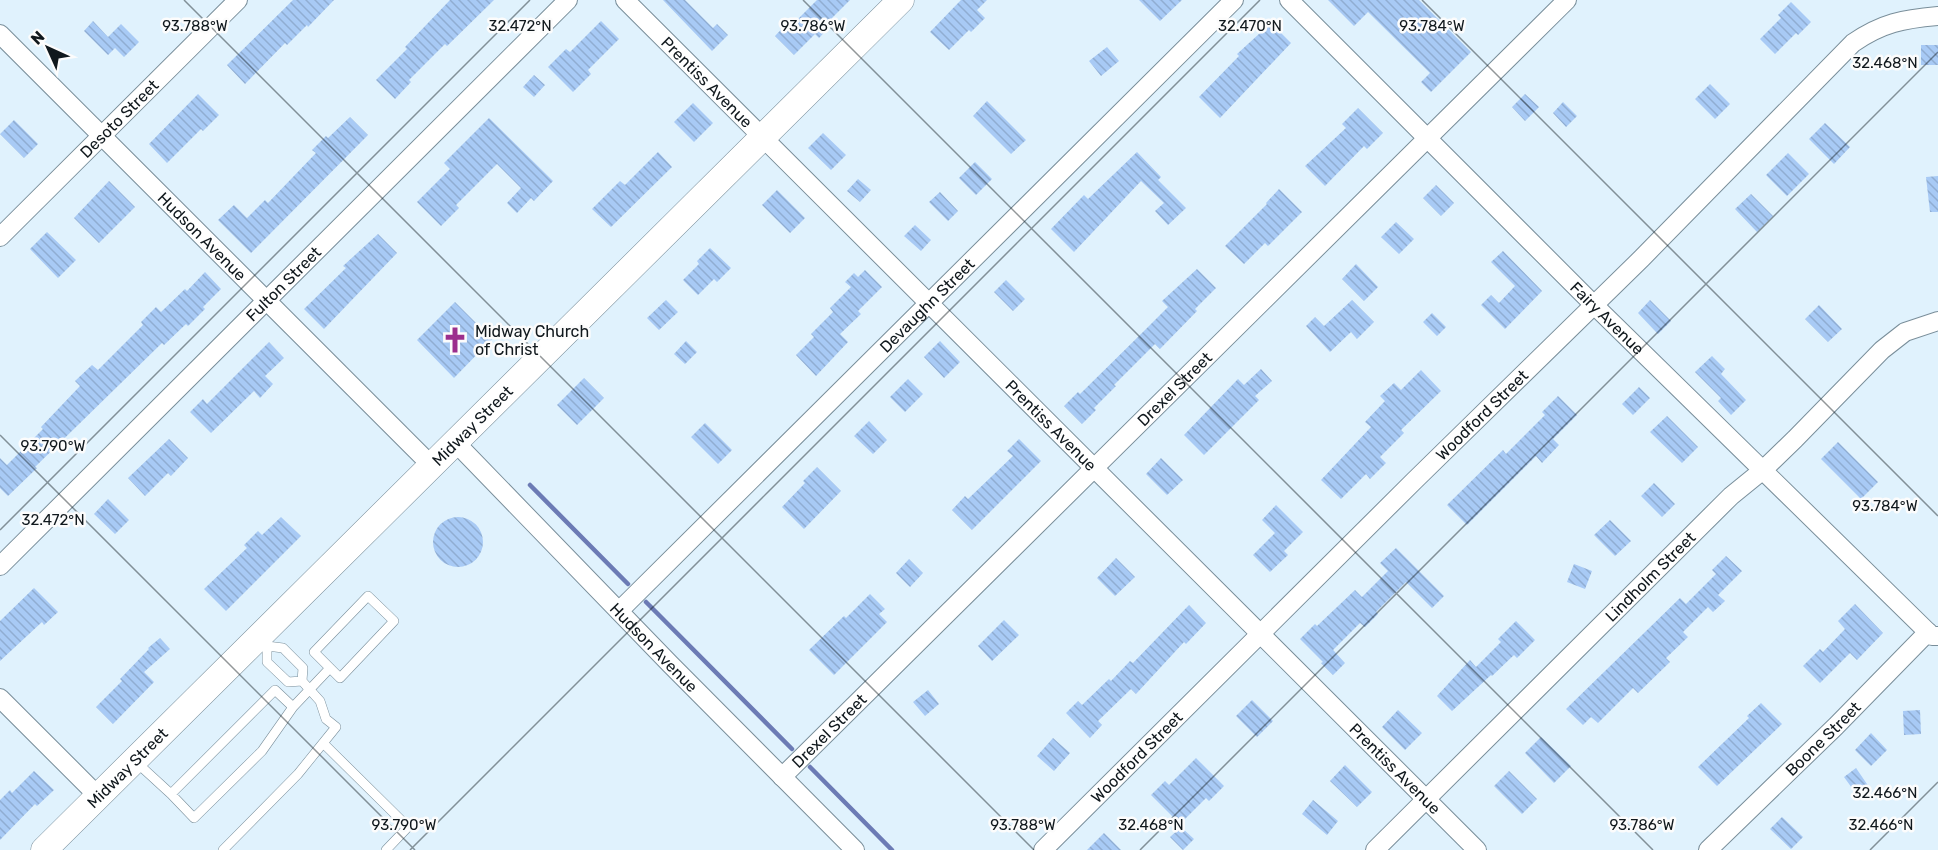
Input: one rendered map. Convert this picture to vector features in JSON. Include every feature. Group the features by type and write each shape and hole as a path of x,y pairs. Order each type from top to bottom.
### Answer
{"street":[{"name":"Desoto Street","path":"0,237 238,0"},
{"name":"Fulton Street","path":"0,567 568,0"},
{"name":"Prentiss Avenue","path":"625,0 1477,850"},
{"name":"Midway Street","path":"44,850 135,760 263,642 431,465 901,0"},
{"name":"Devaughn Street","path":"619,611 1234,0"},
{"name":"Fairy Avenue","path":"1289,0 1594,305 1933,634"},
{"name":"Drexel Street","path":"782,777 1567,0"},
{"name":"Woodford Street","path":"1043,850 1594,305 1853,43 1871,30 1892,22 1938,16"},
{"name":"Hudson Avenue","path":"0,34 431,465"},
{"name":"Lindholm Street","path":"1375,850 1731,496 1763,470 1882,350 1905,332 1938,321"},
{"name":"Hudson Avenue","path":"455,442 855,850"},
{"name":"Boone Street","path":"1707,850 1933,634"},
{"path":"0,698 98,796"}],"lane":[{"path":"368,596 394,621 340,678 330,668 314,652 368,596"},
{"path":"224,850 298,774 336,727 326,718 320,701 302,681 303,668 283,648 263,642 267,662 288,682 302,681"},
{"path":"272,666 286,651"},
{"path":"135,760 194,818 262,751 292,707 330,668"},
{"path":"171,794 275,690 292,707"},
{"path":"323,743 408,827 386,850"}],"building":[{"path":"293,0 334,0 308,27 307,25 287,45 285,43 245,84 227,65"},
{"path":"450,0 494,0 409,80 411,82 395,99 376,80"},
{"path":"663,0 685,0 713,28 717,24 728,35 712,51"},
{"path":"817,0 850,0 830,20 833,23 819,38 815,34 794,55 775,36 789,21 792,25"},
{"path":"961,0 987,0 977,10 985,18 949,50 930,32"},
{"path":"1139,0 1182,0 1160,21"},
{"path":"1328,0 1419,0 1471,52 1431,92 1421,82 1430,73 1368,12 1354,26"},
{"path":"1791,2 1811,22 1775,54 1760,39 1781,18 1778,15"},
{"path":"93,21 108,37 121,24 139,42 124,57 115,48 108,55 84,31"},
{"path":"601,21 619,39 588,70 591,74 573,92 548,67 566,49 570,52"},
{"path":"1271,23 1291,43 1220,118 1199,97 1239,56 1237,54"},
{"path":"1921,45 1938,45 1938,65 1921,65"},
{"path":"1107,47 1119,61 1101,76 1089,61"},
{"path":"534,75 545,85 534,97 523,87"},
{"path":"1710,84 1730,104 1715,119 1695,99"},
{"path":"198,94 219,115 203,131 201,129 167,163 149,144"},
{"path":"1525,94 1539,107 1525,121 1512,107"},
{"path":"987,101 1026,140 1011,154 973,116"},
{"path":"1563,102 1577,116 1566,127 1553,113"},
{"path":"693,103 713,123 694,142 674,122"},
{"path":"1358,108 1383,133 1367,149 1364,146 1325,186 1305,166 1346,128 1342,124"},
{"path":"350,117 368,135 251,253 218,220 234,205 247,218 265,200 268,203 316,153 312,150"},
{"path":"489,118 553,181 534,201 531,198 517,213 507,203 521,188 497,164 456,205 459,208 441,226 417,202 450,169 444,163"},
{"path":"14,120 38,144 24,158 0,134"},
{"path":"1825,123 1850,147 1834,164 1809,139"},
{"path":"823,133 846,155 831,170 808,148"},
{"path":"658,152 672,167 611,227 592,209 620,181 625,185"},
{"path":"1137,152 1161,177 1158,180 1186,208 1168,225 1155,211 1164,203 1141,181 1074,252 1051,229 1084,195 1088,199"},
{"path":"1788,153 1809,174 1787,196 1766,175"},
{"path":"975,162 992,179 976,195 959,178"},
{"path":"1938,176 1938,212 1930,212 1926,177"},
{"path":"858,179 871,190 860,202 847,191"},
{"path":"109,181 135,207 99,243 74,218"},
{"path":"1436,185 1454,203 1441,216 1423,198"},
{"path":"1279,189 1302,212 1268,246 1265,243 1244,264 1225,246"},
{"path":"777,190 805,218 790,233 762,205"},
{"path":"940,192 958,211 948,221 929,202"},
{"path":"1751,194 1773,216 1757,232 1735,209"},
{"path":"1396,222 1414,239 1399,254 1381,237"},
{"path":"915,225 931,240 921,251 904,236"},
{"path":"47,232 76,260 58,278 30,249"},
{"path":"378,234 397,253 324,329 304,309 346,268 343,266"},
{"path":"710,248 731,268 717,282 714,279 698,295 683,280 699,264 697,261"},
{"path":"1503,251 1542,291 1505,329 1481,305 1491,295 1499,303 1515,286 1491,262"},
{"path":"1356,264 1378,287 1364,301 1342,279"},
{"path":"1197,269 1216,288 1160,349 1155,344 1114,385 1116,386 1082,424 1064,406 1078,392 1080,394 1168,307 1162,301"},
{"path":"865,270 882,287 858,311 861,314 840,334 848,342 816,376 796,355 814,337 811,334 833,312 830,308 851,287 845,282 854,273 858,277"},
{"path":"205,272 221,289 203,307 205,309 164,345 162,343 8,496 0,488 0,458 7,465 43,429 41,427 80,386 75,381 92,365 98,370 143,325 141,322 156,307 161,312 185,289 187,291"},
{"path":"1006,280 1025,299 1013,311 994,292"},
{"path":"666,300 678,312 659,330 647,318"},
{"path":"1352,300 1374,322 1357,339 1351,332 1330,352 1306,326 1315,317 1324,326"},
{"path":"1650,300 1671,321 1658,334 1638,313"},
{"name":"Midway Church of Christ","path":"455,302 492,339 454,378 417,340"},
{"path":"1819,305 1842,329 1828,342 1805,319"},
{"path":"1432,313 1446,327 1437,336 1423,322"},
{"path":"686,341 697,352 685,364 674,354"},
{"path":"940,341 960,362 944,378 924,357"},
{"path":"269,342 284,358 265,376 273,384 260,398 254,391 211,433 190,412 203,399 207,404"},
{"path":"1712,356 1725,369 1721,374 1746,400 1731,415 1718,401 1721,398 1695,372"},
{"path":"1261,369 1272,381 1255,396 1259,400 1204,455 1184,435 1238,379 1244,385"},
{"path":"1421,370 1441,391 1401,430 1404,433 1380,457 1386,463 1370,479 1366,474 1341,499 1321,480 1371,427 1365,422 1385,401 1380,396 1394,383 1401,390"},
{"path":"584,378 604,398 577,425 557,405"},
{"path":"908,379 923,394 905,412 890,397"},
{"path":"1639,387 1650,398 1633,415 1622,404"},
{"path":"1558,396 1577,415 1553,439 1559,445 1542,463 1536,456 1467,525 1447,505 1503,450 1506,454 1545,415 1542,412"},
{"path":"1667,416 1698,447 1682,463 1650,432"},
{"path":"869,421 887,440 873,454 854,436"},
{"path":"705,423 732,450 718,464 691,437"},
{"path":"169,439 188,458 171,476 168,473 145,496 128,478"},
{"path":"1019,439 1041,461 972,530 952,510 965,496 968,499 1013,456 1007,451"},
{"path":"1838,442 1878,482 1861,499 1821,459"},
{"path":"1161,458 1183,480 1167,495 1146,474"},
{"path":"817,467 841,491 804,529 782,507"},
{"path":"1654,483 1675,504 1662,517 1641,496"},
{"path":"108,499 129,520 115,534 94,514"},
{"path":"1276,505 1303,532 1284,551 1288,555 1270,572 1253,555 1275,533 1262,520"},
{"path":"281,517 301,536 226,611 204,589 247,548 244,545 258,531 262,535"},
{"path":"453,517 463,517 476,524 483,537 483,547 476,560 463,567 453,567 444,563 437,556 433,547 433,537 437,528 444,521"},
{"path":"1610,520 1631,541 1615,556 1594,535"},
{"path":"1396,548 1444,596 1432,608 1406,582 1376,612 1378,614 1365,627 1360,623 1333,650 1345,663 1333,675 1300,639 1355,590 1362,597 1388,571 1380,563"},
{"path":"1726,556 1742,571 1718,595 1725,601 1713,612 1708,607 1683,632 1688,637 1666,658 1670,662 1638,693 1633,688 1598,723 1591,717 1583,725 1566,709 1680,598 1686,604 1716,574 1712,570"},
{"path":"1116,558 1135,577 1115,596 1097,578"},
{"path":"909,559 923,573 910,587 896,573"},
{"path":"1574,564 1592,571 1585,589 1567,582"},
{"path":"34,588 58,612 44,625 42,622 0,661 0,621"},
{"path":"870,594 885,609 879,614 887,622 834,675 809,650"},
{"path":"1855,604 1883,633 1857,660 1850,653 1820,683 1803,666 1820,649 1823,652 1845,629 1838,621"},
{"path":"1189,605 1206,623 1186,644 1184,642 1136,694 1131,689 1098,721 1102,725 1090,738 1066,713 1078,701 1082,705 1109,679 1111,681 1130,661 1133,663"},
{"path":"1004,620 1019,635 992,661 978,646"},
{"path":"1516,621 1535,640 1517,658 1514,655 1452,711 1437,696 1470,660 1476,667 1501,642 1498,639"},
{"path":"160,638 170,649 144,672 154,682 113,724 96,707 122,681 120,679 148,648"},
{"path":"928,690 939,704 925,716 913,702"},
{"path":"1252,700 1273,721 1257,737 1236,716"},
{"path":"1761,703 1782,724 1717,786 1698,767 1749,718 1747,716"},
{"path":"1398,710 1422,733 1405,750 1382,727"},
{"path":"1920,710 1921,734 1904,735 1903,711"},
{"path":"1871,733 1887,750 1871,766 1855,750"},
{"path":"1541,737 1571,766 1554,783 1525,753"},
{"path":"1053,738 1070,753 1054,771 1037,756"},
{"path":"1196,758 1224,786 1209,801 1206,798 1180,824 1151,795 1165,781 1169,785"},
{"path":"1345,765 1372,792 1357,807 1330,781"},
{"path":"1856,768 1869,787 1857,795 1844,777"},
{"path":"34,771 54,790 37,806 35,804 0,840 0,800 10,790 12,793"},
{"path":"1509,771 1537,799 1522,814 1494,786"},
{"path":"1313,800 1338,821 1327,835 1302,814"},
{"path":"1782,817 1803,837 1791,849 1770,829"},
{"path":"1181,827 1194,839 1183,850 1170,837"},
{"path":"1104,833 1121,850 1087,850"}],"waterway":[{"path":"530,485 628,584"},
{"path":"646,602 792,749"},
{"path":"810,767 892,850"}],"place":[{"name":"Midway Church of Christ","path":"455,340"}]}
